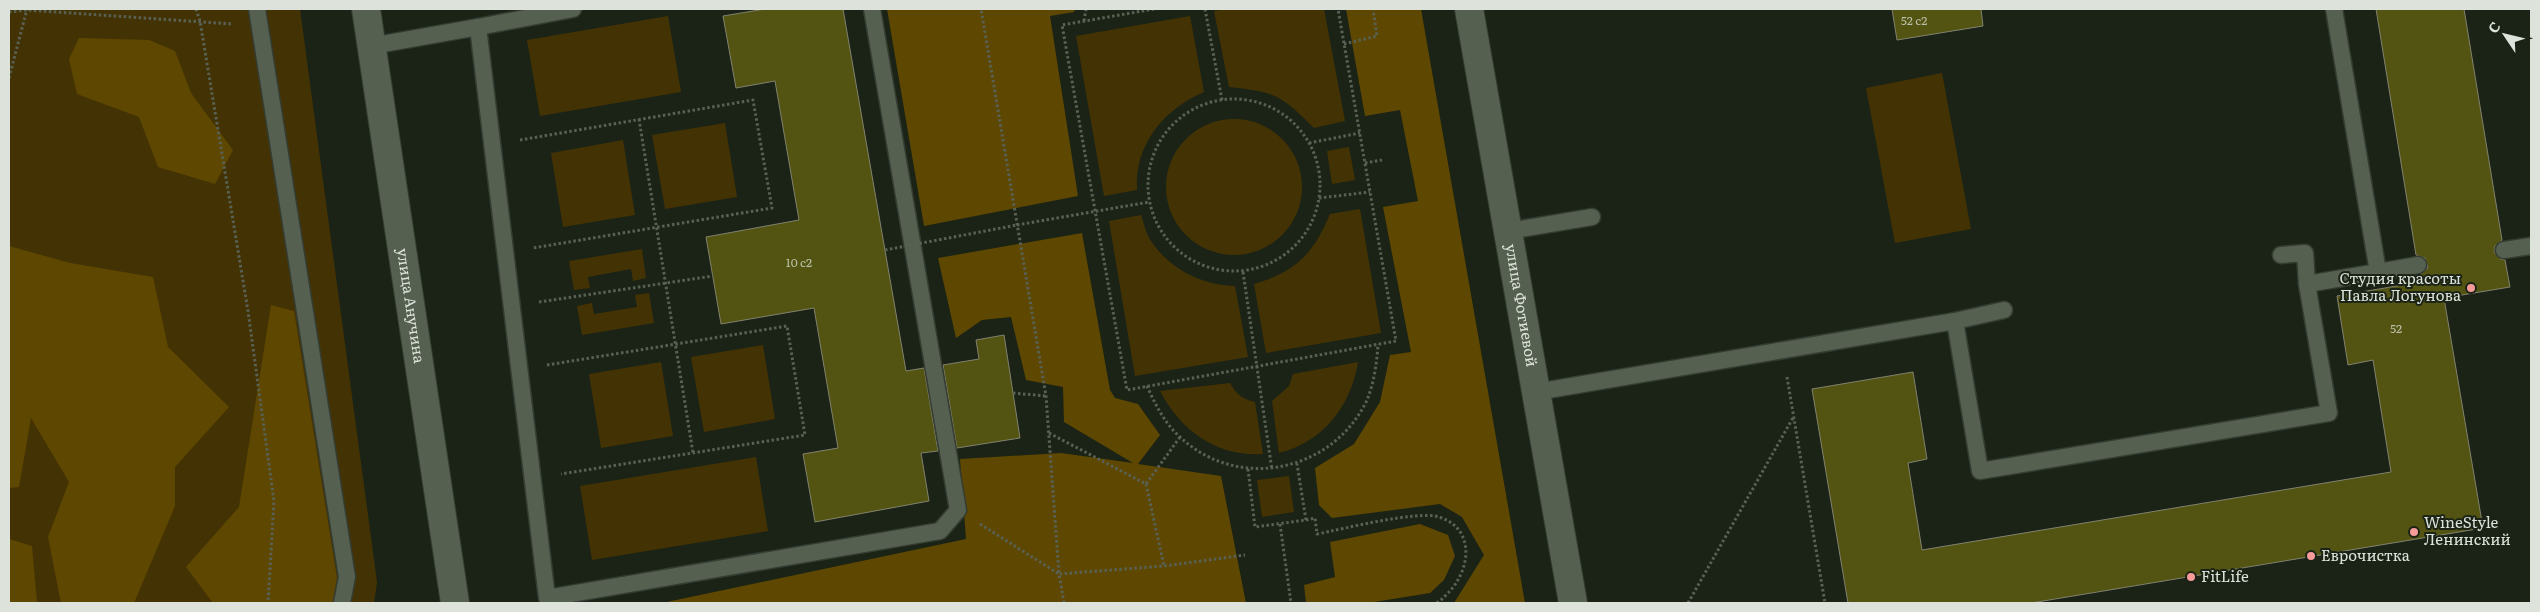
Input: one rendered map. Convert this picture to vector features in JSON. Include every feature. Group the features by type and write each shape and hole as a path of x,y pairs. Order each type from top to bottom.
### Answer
{"street":[{"name":"улица Анучина","path":"366,9 455,603"},
{"name":"улица Фотиевой","path":"1469,9 1573,603"}],"lane":[{"path":"257,9 347,577 342,603"},
{"path":"371,46 478,27 515,14 573,9"},
{"path":"478,27 547,600 940,531 958,510 872,9"},
{"path":"2334,9 2378,272"},
{"path":"1508,231 1592,217"},
{"path":"2504,250 2531,246"},
{"path":"1955,320 1980,471 2328,413 2307,284 2305,253 2281,255"},
{"path":"2307,284 2418,265"},
{"path":"1536,392 2004,310"}],"path":[{"path":"9,78 26,9"},
{"path":"9,12 26,9 259,26"},
{"path":"196,9 200,21 248,311 274,501 268,603"},
{"path":"981,9 1046,396 1059,574 1064,603"},
{"path":"1084,21 1086,9"},
{"path":"1154,9 1062,25 1097,211 1127,390 1396,341 1338,9"},
{"path":"1204,9 1222,100"},
{"path":"1344,44 1378,36 1373,9"},
{"path":"1240,99 1268,106 1292,121 1310,143 1319,170 1319,198 1310,225 1294,248 1270,264 1243,272 1214,270 1188,259 1166,240 1152,215 1147,187 1151,158 1165,133 1186,113 1209,102 1222,100 1240,99"},
{"path":"492,145 753,100 772,208 505,253"},
{"path":"638,119 693,453"},
{"path":"1310,143 1360,133"},
{"path":"1365,163 1382,160"},
{"path":"1319,198 1370,192"},
{"path":"885,250 1150,202"},
{"path":"1243,272 1272,470"},
{"path":"512,306 713,276"},
{"path":"520,370 787,326 805,435 533,479"},
{"path":"1147,386 1156,407 1180,437 1211,458 1248,468 1272,470 1297,464 1321,452 1348,429 1367,400 1376,366 1378,344"},
{"path":"1783,348 1825,603"},
{"path":"1013,392 1046,396"},
{"path":"1688,603 1794,416"},
{"path":"1049,433 1146,484"},
{"path":"1164,566 1146,484 1180,437"},
{"path":"1297,464 1306,520"},
{"path":"1248,468 1255,527 1315,518 1317,534 1421,515 1440,517 1458,529 1467,548 1466,566 1454,587 1435,603"},
{"path":"958,510 1059,574 1164,566 1245,555"},
{"path":"1280,524 1291,603"}],"shaded area":[{"path":"9,9 300,9 377,582 374,603 9,603"},
{"path":"887,9 1075,9 1074,12 1050,16 1078,196 924,226"},
{"path":"1228,9 1324,9 1345,121 1314,128 1293,108 1277,97 1268,93 1229,87 1214,11"},
{"path":"1346,9 1421,9 1525,603 1454,603 1484,555 1462,517 1440,504 1332,518 1319,505 1315,468 1354,444 1380,402 1390,355 1411,352 1383,207 1418,201 1400,110 1365,116"},
{"path":"668,16 681,92 540,116 527,40"},
{"path":"1190,16 1204,92 1176,108 1154,130 1141,158 1137,174 1137,190 1104,196 1076,36"},
{"path":"79,38 149,40 175,51 191,93 233,150 215,184 158,167 139,117 77,94 69,59"},
{"path":"1942,73 1971,229 1895,243 1866,88"},
{"path":"1234,119 1260,124 1272,130 1282,139 1291,149 1297,161 1302,187 1297,213 1291,225 1282,235 1272,244 1260,250 1234,255 1208,250 1196,244 1186,235 1177,225 1171,213 1166,187 1171,161 1177,149 1186,139 1196,130 1208,124"},
{"path":"725,123 737,197 665,209 652,135"},
{"path":"623,140 635,215 563,227 551,153"},
{"path":"1349,147 1355,180 1332,184 1327,151"},
{"path":"1360,209 1381,333 1266,353 1254,284 1282,273 1302,259 1317,240 1330,214"},
{"path":"1141,215 1151,241 1167,260 1198,279 1235,286 1248,357 1135,376 1109,221"},
{"path":"1082,233 1110,390 1115,398 1138,404 1160,435 1138,464 1221,476 1246,603 662,603 966,539 960,459 1061,453 1133,463 1064,422 1063,387 1026,380 1011,317 982,320 956,338 938,258"},
{"path":"9,246 70,263 153,277 168,347 229,407 175,467 175,506 134,603 61,603 48,537 69,482 31,418 19,487 9,488"},
{"path":"642,249 646,278 633,281 631,269 588,277 590,288 574,290 569,261"},
{"path":"649,293 654,323 582,335 577,306 592,303 594,314 637,307 635,295"},
{"path":"271,305 294,311 337,578 333,603 213,603 186,567 239,507"},
{"path":"763,345 775,419 704,432 691,357"},
{"path":"661,362 673,436 601,448 589,374"},
{"path":"1358,362 1349,393 1342,407 1332,420 1309,440 1295,448 1279,453 1272,401 1289,386 1293,374"},
{"path":"1230,383 1240,396 1255,402 1263,454 1246,454 1230,451 1202,439 1178,418 1160,391"},
{"path":"756,457 768,531 592,560 580,486"},
{"path":"1289,476 1294,512 1262,517 1257,480"},
{"path":"1420,524 1448,535 1455,556 1444,580 1430,593 1368,603 1306,603 1304,585 1335,577 1330,542"},
{"path":"9,539 32,546 37,603 9,603"}],"building":[{"path":"765,9 843,9 906,371 924,368 938,451 921,453 929,501 815,522 803,454 838,448 814,308 721,324 706,237 799,220 775,81 736,88 723,16"},
{"path":"1892,9 1981,9 1983,26 1897,40"},
{"path":"2376,9 2464,9 2502,240 2495,246 2494,252 2500,259 2505,260 2510,287 2444,298 2483,528 2031,603 1848,603 1812,389 1913,372 1927,459 1908,463 1922,550 2391,472 2373,360 2348,365 2337,296 2421,282 2420,275 2428,268 2425,258 2416,255"},
{"path":"1004,335 1020,438 957,448 943,365 979,359 976,340"}],"place":[{"name":"Студия красоты Павла Логунова","path":"2471,288"},
{"name":"WineStyle Ленинский","path":"2414,532"},
{"name":"Еврочистка","path":"2311,556"},
{"name":"FitLife","path":"2191,577"}]}
